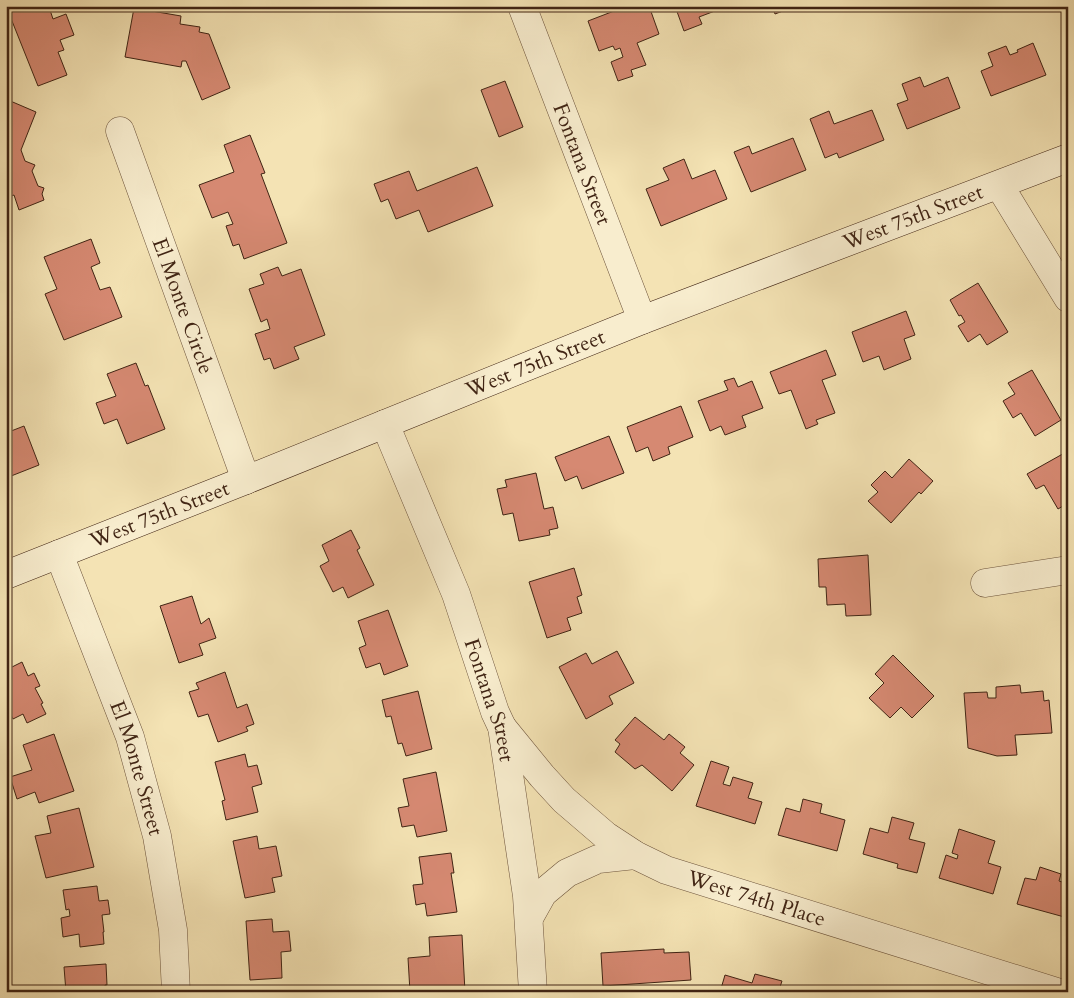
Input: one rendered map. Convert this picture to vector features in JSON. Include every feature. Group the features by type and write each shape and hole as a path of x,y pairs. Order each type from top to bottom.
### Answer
{"street":[{"name":"Fontana Street","path":"522,6 642,320"},
{"name":"El Monte Circle","path":"120,131 246,480"},
{"name":"West 75th Street","path":"6,575 642,320 1068,158"},
{"path":"1000,185 1068,298"},
{"name":"Fontana Street","path":"385,424 456,594 495,712 502,727 529,918 533,992"},
{"name":"El Monte Street","path":"58,554 130,737 157,836 172,930 176,992"},
{"path":"985,583 1068,570"},
{"name":"West 74th Place","path":"502,727 564,800 606,836 635,855 666,870 1057,992"},
{"path":"529,918 543,893 567,873 598,860 635,855"}],"building":[{"path":"6,6 59,6 50,10 53,19 66,14 74,35 60,40 64,50 58,52 67,75 38,86"},
{"path":"627,6 649,6 659,34 637,43 646,65 631,70 633,76 618,81 611,62 623,57 620,48 615,50 613,46 599,51 588,21"},
{"path":"675,6 728,6 699,17 702,24 684,31"},
{"path":"772,6 796,6 775,14"},
{"path":"134,8 181,16 180,24 200,27 199,32 209,34 230,88 202,100 186,61 182,61 181,67 125,57"},
{"path":"1033,43 1046,75 991,96 981,71 993,66 988,53 1006,46 1010,55"},
{"path":"920,77 924,87 948,77 960,108 907,129 897,104 908,100 902,84"},
{"path":"505,81 523,127 499,137 481,90"},
{"path":"8,100 36,112 21,150 25,161 35,165 32,171 38,186 44,188 42,194 44,200 19,210 14,195 6,198 6,104"},
{"path":"872,110 884,140 839,158 837,153 825,158 810,119 829,111 834,124"},
{"path":"250,135 265,173 261,174 287,243 244,259 239,244 233,246 226,226 233,224 228,212 212,218 199,185 234,172 224,145"},
{"path":"793,138 806,170 751,192 734,152 749,146 752,154"},
{"path":"684,159 692,179 715,170 727,199 661,226 646,189 669,180 663,168"},
{"path":"477,167 493,206 428,232 419,210 396,219 388,199 381,202 374,184 409,171 417,191"},
{"path":"91,239 100,263 91,267 100,290 110,287 122,317 64,340 45,294 57,289 44,257"},
{"path":"278,267 282,276 301,269 325,335 294,347 299,359 274,369 270,358 264,360 255,334 270,329 267,319 261,322 249,289 264,284 260,274"},
{"path":"978,283 1008,332 987,345 980,334 968,342 958,326 965,322 961,315 959,316 950,300"},
{"path":"906,311 915,335 904,339 911,359 884,370 879,356 863,362 852,332"},
{"path":"826,350 836,375 822,380 835,413 816,420 818,424 806,429 791,390 779,394 770,372"},
{"path":"136,363 145,386 148,385 165,429 127,444 117,419 104,424 96,403 116,396 107,374"},
{"path":"1032,370 1061,420 1035,436 1021,413 1013,418 1003,401 1015,394 1008,383"},
{"path":"734,378 738,387 752,381 763,408 742,416 746,427 725,435 721,426 710,431 698,401 728,390 724,381"},
{"path":"681,406 693,437 668,447 670,454 653,461 648,447 636,452 627,427"},
{"path":"24,426 39,465 6,478 6,433"},
{"path":"609,436 624,473 582,489 577,476 565,481 555,457"},
{"path":"1068,451 1068,503 1058,509 1044,485 1036,489 1027,474"},
{"path":"909,459 933,481 921,494 919,492 891,523 868,501 878,492 871,485 885,471 892,478"},
{"path":"536,473 544,509 553,507 558,528 549,530 550,535 519,541 513,513 503,515 497,489 507,487 505,480"},
{"path":"351,530 360,548 357,550 374,585 348,598 343,587 333,592 320,566 329,561 322,545"},
{"path":"868,555 871,615 846,616 845,604 827,605 826,587 819,587 818,559"},
{"path":"574,568 582,595 577,597 582,613 567,618 571,630 547,638 529,582"},
{"path":"192,596 201,624 209,618 216,638 199,644 203,655 179,663 160,606"},
{"path":"388,610 408,666 384,675 380,663 366,668 359,648 366,645 358,621"},
{"path":"617,651 634,683 609,696 613,704 586,719 559,667 586,653 592,664"},
{"path":"893,655 934,696 912,718 901,707 890,718 869,698 884,683 875,674"},
{"path":"22,662 28,676 34,673 40,686 35,688 43,703 41,704 46,714 27,723 23,714 13,719 6,706 6,670"},
{"path":"225,672 237,708 247,704 254,724 246,727 248,731 218,742 208,714 198,717 189,692 199,689 196,683"},
{"path":"1020,685 1021,693 1043,691 1044,701 1049,700 1052,733 1015,735 1017,755 997,756 968,748 964,693 987,692 988,698 996,698 996,687"},
{"path":"418,691 432,749 406,756 402,743 398,744 391,716 386,717 382,700"},
{"path":"635,717 664,740 669,734 685,747 680,753 694,765 672,791 642,765 635,769 615,752 620,744 615,740"},
{"path":"54,734 74,791 39,803 35,792 17,799 10,777 32,770 23,745"},
{"path":"245,754 248,767 257,765 262,784 252,787 258,812 226,820 222,801 225,800 215,762"},
{"path":"711,761 729,767 723,784 730,786 733,777 753,783 748,798 762,802 755,824 696,806"},
{"path":"436,772 447,831 417,837 414,825 402,827 398,808 409,806 403,779"},
{"path":"803,799 822,804 820,813 845,820 837,851 778,835 786,808 800,812"},
{"path":"79,808 94,867 46,878 35,836 51,833 47,816"},
{"path":"892,817 914,823 909,839 925,843 917,873 897,868 898,864 863,854 870,828 888,833"},
{"path":"959,829 995,841 988,863 1001,867 993,894 939,878 946,855 957,859 958,855 952,853"},
{"path":"257,836 259,849 276,846 282,876 272,878 275,892 245,898 233,841"},
{"path":"451,853 454,873 451,873 457,912 427,916 425,903 416,905 413,885 423,884 419,857"},
{"path":"1040,867 1061,874 1059,881 1068,884 1068,918 1017,904 1025,878 1036,880"},
{"path":"97,886 99,901 108,900 110,914 102,915 104,944 80,947 79,934 63,937 61,918 70,916 69,909 66,910 63,890"},
{"path":"272,919 273,932 289,931 291,951 281,952 282,978 250,980 246,921"},
{"path":"462,935 465,992 410,992 408,958 430,956 429,937"},
{"path":"664,949 664,953 689,952 691,980 603,986 601,953"},
{"path":"106,964 106,992 66,992 64,967"},
{"path":"755,974 782,981 779,990 785,992 720,992 725,975 752,983"}]}
